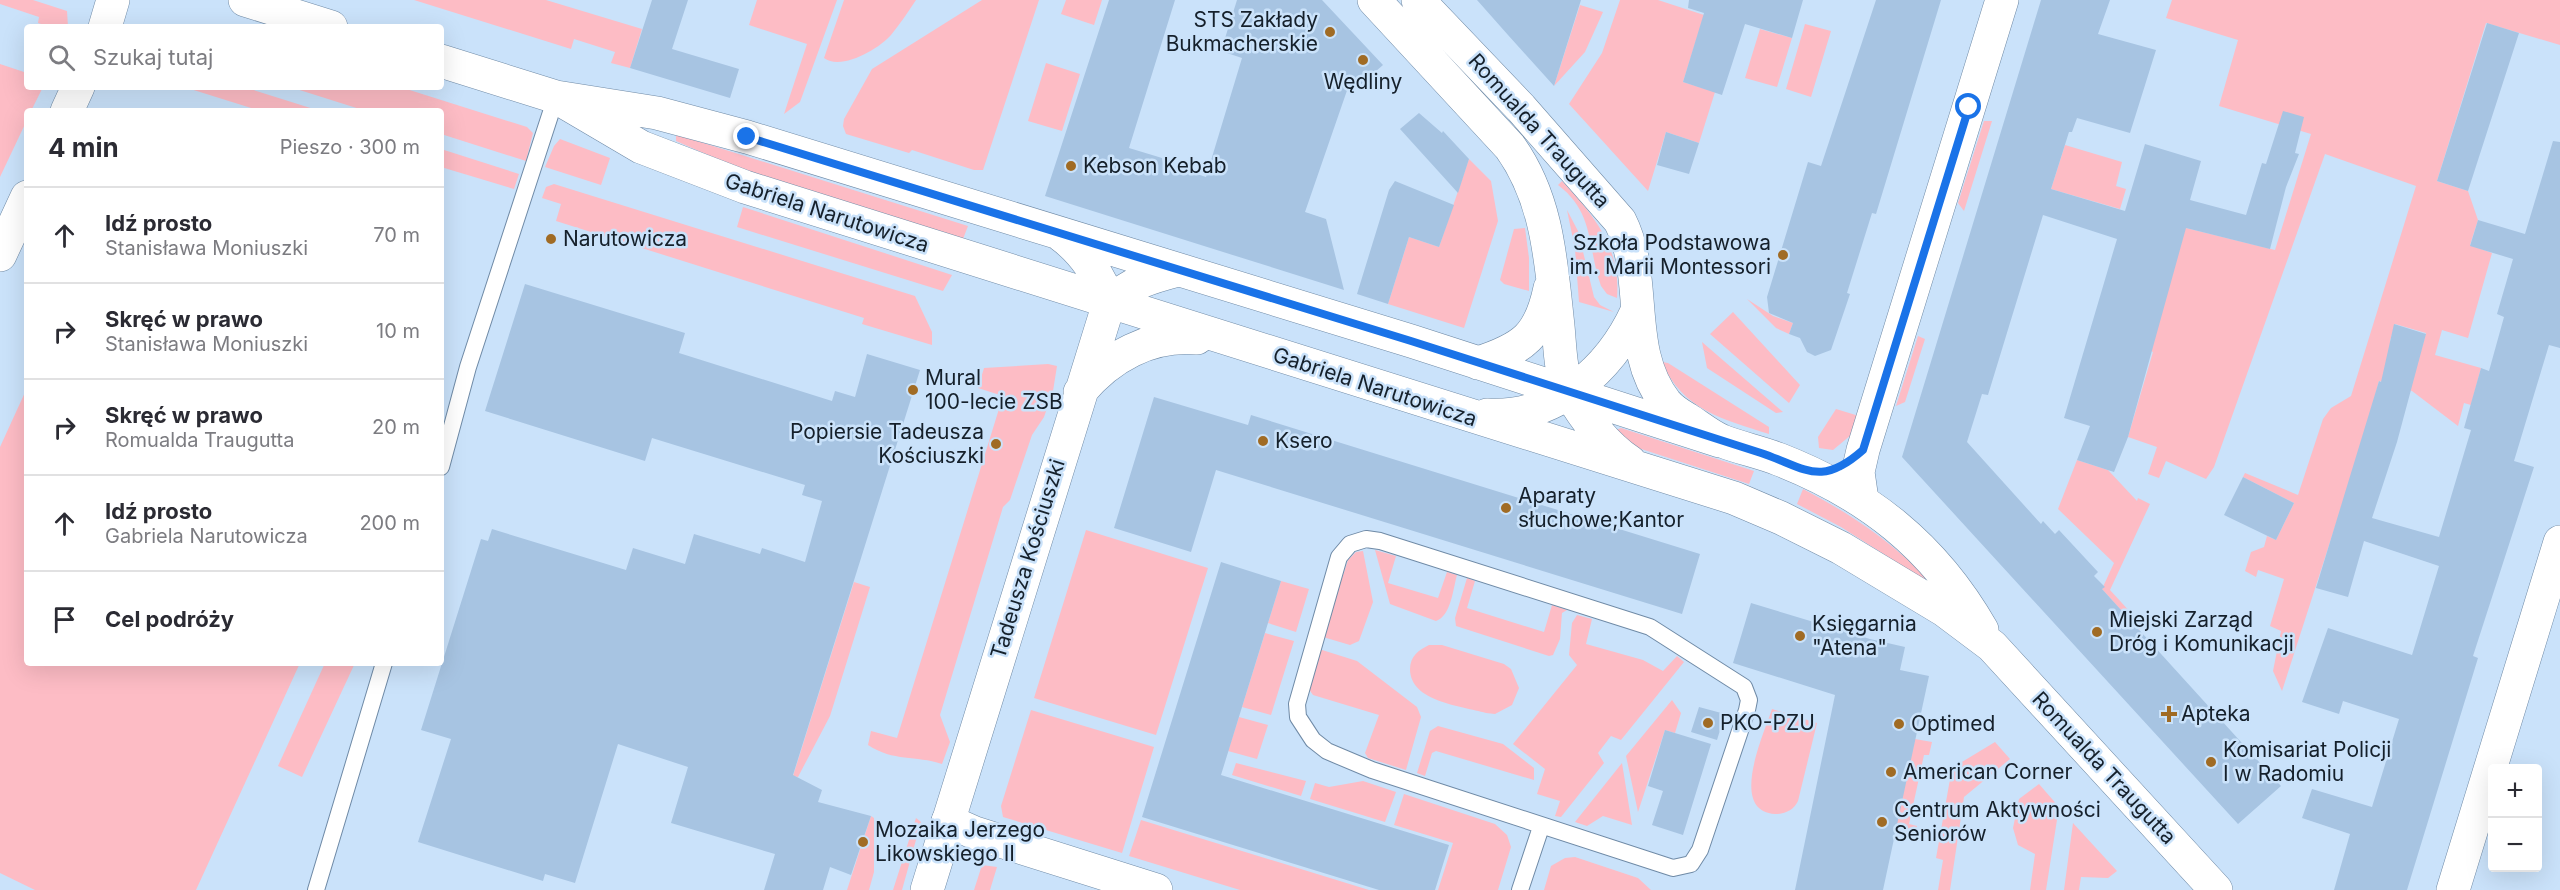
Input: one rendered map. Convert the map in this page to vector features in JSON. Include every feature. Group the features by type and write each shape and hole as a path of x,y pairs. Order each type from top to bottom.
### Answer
{"street":[{"path":"106,24 113,0"},
{"path":"245,0 321,24"},
{"name":"Romualda Traugutta","path":"1374,0 1510,147 1526,169 1536,192 1545,229 1569,392 1592,376 1608,359 1627,334 1637,311"},
{"name":"Romualda Traugutta","path":"1419,0 1521,108 1620,221 1632,250 1638,291 1637,311 1644,355 1657,390 1668,405 1720,441 1777,459 1862,500 1886,517 1929,555 1954,585 1992,646 2216,890"},
{"path":"1862,500 1858,472 1863,450 2002,0"},
{"name":"Gabriela Narutowicza","path":"444,62 556,98 668,116 747,137 1478,363 1720,441"},
{"path":"68,108 77,90"},
{"name":"Gabriela Narutowicza","path":"556,98 641,147 694,168 1109,303 1734,498 1814,533"},
{"path":"0,255 24,203"},
{"name":"Gabriela Narutowicza","path":"1057,232 1079,251 1094,271 1109,303"},
{"path":"1109,303 1129,286 1144,279 1178,270"},
{"path":"1478,363 1513,350 1531,336 1539,326 1553,276"},
{"name":"Tadeusza Kościuszki","path":"927,890 1109,303"},
{"path":"1079,394 1109,364 1150,342 1183,336 1226,340"},
{"path":"1458,413 1502,416 1527,412 1569,392"},
{"name":"Gabriela Narutowicza","path":"1569,392 1605,440 1618,454 1641,470"},
{"path":"1811,474 1843,465 1863,450"},
{"name":"Romualda Traugutta","path":"1814,533 1913,590 1992,646"},
{"path":"2453,890 2560,542"},
{"path":"948,821 975,833 1156,890"}],"lane":[{"path":"444,456 474,349 556,98"},
{"path":"1366,539 1380,541 1630,619 1661,633 1744,687 1748,692 1747,710 1700,850 1690,864 1673,868 1541,827 1347,761 1327,751 1304,730 1298,717 1299,692 1339,557 1350,544 1366,539"},
{"path":"315,890 383,666"},
{"path":"1521,890 1541,827"}],"shaded area":[{"path":"0,0 33,0 67,11 68,24 41,24 38,23 39,17 0,4"},
{"path":"414,0 546,0 642,29 630,68 611,63 615,52 574,39 571,49"},
{"path":"757,0 837,0 800,102 784,114 807,44 749,25"},
{"path":"844,0 916,0 885,41 859,57 840,62 831,61 824,58"},
{"path":"982,0 1039,0 983,170 974,170 912,150 909,153 846,134 843,126 844,119 872,69"},
{"path":"1066,0 1102,0 1094,25 1061,14"},
{"path":"1620,0 1658,0 1704,15 1683,82 1715,92 1699,143 1666,132 1648,191 1569,104 1602,53"},
{"path":"2172,0 2560,0 2560,45 2486,23 2437,181 2468,191 2478,220 2470,245 2492,253 2468,338 2442,330 2435,355 2481,368 2471,405 2464,403 2458,426 2412,391 2379,381 2362,443 2282,691 2273,671 2281,631 2270,626 2284,579 2258,570 2256,577 2245,571 2251,552 2264,547 2267,536 2276,540 2294,503 2243,477 2245,473 2298,495 2323,419 2331,408 2351,396 2416,186 2325,154 2214,467 2206,479 2166,461 2159,478 2148,474 2157,447 2128,437 2153,352 2151,351 2182,227 2275,250 2311,134 2219,106 2238,40 2166,18","holes":["2395,324 2426,333 2421,351 2390,341"]},
{"path":"1580,5 1603,12 1585,52 1554,86"},
{"path":"1805,24 1831,31 1811,97 1786,89"},
{"path":"1760,29 1792,38 1777,87 1745,78"},
{"path":"1046,63 1080,74 1062,131 1028,121"},
{"path":"0,64 24,72 24,90 42,90 32,108 24,108 24,126 0,177"},
{"path":"194,90 254,90 310,108 251,108"},
{"path":"300,90 410,90 527,127 533,133 526,161 444,135 444,108 356,108"},
{"path":"1984,121 1992,121 1964,211 1958,203"},
{"path":"676,135 968,226 963,239 854,206 746,170 676,141"},
{"path":"560,139 610,158 601,185 545,167 554,146"},
{"path":"2065,145 2122,162 2116,186 2126,189 2120,209 2051,189"},
{"path":"444,150 519,174 514,189 444,168"},
{"path":"1469,159 1491,181 1498,221 1464,328 1388,304 1409,237 1439,247"},
{"path":"1562,181 1585,207 1603,234 1615,264 1617,298 1607,294 1601,286 1584,219 1570,196 1558,185"},
{"path":"554,184 915,296 932,332 932,345 862,324 864,318 556,221 561,204 542,198 546,187"},
{"path":"743,207 952,275 943,291 737,227"},
{"path":"1567,210 1578,231 1594,297 1600,305 1614,312 1579,302 1575,249"},
{"path":"1525,228 1529,258 1529,291 1504,284 1500,280 1514,229"},
{"path":"1747,299 1773,316 1793,323 1789,334 1776,328"},
{"path":"1733,312 1800,385 1789,403 1710,334"},
{"path":"1918,336 1925,339 1905,402 1896,406"},
{"path":"1702,342 1783,412 1776,413 1707,368"},
{"path":"1662,362 1668,363 1769,427 1769,434 1706,411 1681,392"},
{"path":"1048,364 1057,366 1053,391 1044,417 1032,435 1010,500 1003,507 940,715 950,742 942,764 887,754 868,745 871,731 897,738 1003,396 978,388 984,368"},
{"path":"24,395 24,666 299,666 196,890 35,890 0,873 0,447"},
{"path":"1836,409 1859,416 1851,435 1833,450 1819,448 1818,437"},
{"path":"1621,428 1754,471 1749,484 1632,446 1616,430"},
{"path":"2077,460 2108,470 2137,501 2138,498 2150,504 2110,590 2144,627 2139,630 2102,589 2114,563 2058,509"},
{"path":"1803,489 1873,532 1904,557 1934,586 1841,527 1797,504"},
{"path":"1086,530 1208,568 1156,735 1034,698"},
{"path":"1375,550 1396,556 1388,583 1438,598 1447,572 1457,575 1451,601 1445,614 1436,621 1390,604"},
{"path":"1363,551 1373,602 1359,641 1350,645 1323,637 1348,560 1356,552"},
{"path":"1467,578 1475,581 1467,608 1544,632 1552,605 1567,610 1562,613 1560,639 1553,655 1549,656 1456,626 1455,618"},
{"path":"1281,581 1309,589 1296,632 1268,623"},
{"path":"854,582 870,587 830,716 798,777 793,776"},
{"path":"1577,615 1592,619 1586,644 1643,660 1663,671 1677,656 1684,662 1621,740 1611,736 1598,753 1604,763 1561,817 1555,816 1560,801 1537,794 1545,769 1513,744 1577,665 1569,655 1572,623"},
{"path":"1265,633 1294,641 1271,715 1242,707"},
{"path":"1429,645 1442,645 1504,664 1511,669 1519,688 1512,705 1495,714 1486,713 1439,701 1418,689 1412,680 1410,669 1412,660 1416,654"},
{"path":"1319,649 1357,661 1417,707 1421,717 1406,770 1368,758 1365,753 1379,715 1313,695 1308,688"},
{"path":"324,666 354,666 302,777 278,766"},
{"path":"1672,700 1681,713 1675,733 1665,730 1638,812 1626,756"},
{"path":"1772,709 1817,723 1798,801 1789,811 1775,814 1761,810 1754,800 1751,786 1757,752"},
{"path":"1031,710 1154,747 1122,853 1003,817 1001,806"},
{"path":"1239,717 1268,725 1257,759 1228,751"},
{"path":"1438,726 1503,744 1534,768 1534,780 1436,751 1432,753 1425,776 1417,773 1430,731"},
{"path":"1915,739 1932,742 1929,755 1924,755 1909,824 1917,826 1915,835 1895,831"},
{"path":"1995,742 2010,759 1964,797 1950,890 1938,890 1943,860 1936,858 1952,768"},
{"path":"1236,763 1306,781 1301,796 1232,775"},
{"path":"1622,763 1632,825 1603,816 1587,826 1575,822"},
{"path":"1363,781 1396,792 1385,822 1310,799 1315,783 1329,787"},
{"path":"2039,784 2059,807 2046,890 2030,890 2035,854 2018,845 2013,828 2019,799"},
{"path":"1404,794 1495,824 1507,835 1511,847 1498,890 1438,890 1453,843 1394,825"},
{"path":"871,816 874,818 874,872 869,890 847,890"},
{"path":"916,818 921,822 902,890 893,890"},
{"path":"1141,820 1369,890 1240,890 1129,856"},
{"path":"2073,823 2117,871 2108,878 2081,877 2079,890 2064,890"},
{"path":"1575,857 1638,878 1651,890 1544,890 1551,866 1565,858"},
{"path":"982,865 997,867 990,890 974,890"}],"building":[{"path":"652,0 688,0 672,49 739,69 730,98 630,68"},
{"path":"1109,0 1175,0 1129,148 1162,158 1163,163 1206,177 1242,58 1221,51 1237,0 1322,0 1383,65 1360,85 1352,76 1305,212 1326,219 1344,290 1045,196"},
{"path":"1477,0 1581,0 1554,86 1508,35"},
{"path":"1689,0 1803,0 1792,38 1745,24 1722,95 1683,82 1704,13 1688,8"},
{"path":"1876,0 1941,0 1876,214 1872,213 1847,293 1850,294 1831,350 1815,356 1807,352 1800,338 1789,334 1793,323 1769,313 1767,297 1808,162 1821,166"},
{"path":"2041,0 2110,0 2098,34 2156,50 2130,133 2077,118 2072,132 2069,132 2051,189 2125,211 2145,144 2201,161 2190,200 2246,215 2262,163 2266,164 2283,111 2304,117 2295,153 2299,154 2286,187 2270,249 2186,228 2128,437 2114,472 2077,460 2090,426 2064,418 2117,239 2043,215 1988,395 1982,394 1967,442 2041,524 2043,521 2055,534 2059,530 2098,572 2094,576 2105,587 2102,589 2281,786 2238,824 1902,457"},
{"path":"2487,23 2519,33 2468,191 2437,181"},
{"path":"1419,113 1442,133 1443,131 1469,159 1458,193 1400,129"},
{"path":"1666,132 1699,143 1689,174 1657,165"},
{"path":"2553,141 2560,142 2560,348 2549,345 2514,461 2534,467 2473,656 2478,658 2407,890 2334,890 2350,834 2302,818 2312,789 2372,807 2399,719 2343,701 2339,714 2302,702 2328,628 2412,655 2439,566 2364,541 2348,597 2316,588 2379,381 2381,382 2394,324 2426,334 2397,442 2372,518 2439,537 2471,430 2464,428 2481,368 2489,371 2504,317 2497,314 2513,259 2470,246 2478,220 2525,234"},
{"path":"1395,181 1454,205 1439,247 1409,237 1388,304 1357,294 1389,190"},
{"path":"525,284 685,333 679,353 832,401 835,391 855,397 867,354 920,370 793,775 822,790 818,802 871,816 851,875 830,867 823,890 764,890 775,854 671,823 688,767 618,744 575,883 545,874 543,881 418,842 451,739 421,730 441,666 444,666 444,657 481,539 488,541 492,529 626,570 633,548 685,564 694,534 760,554 762,548 805,562 822,501 802,495 805,485 652,438 645,461 485,411"},
{"path":"1154,397 1248,425 1251,415 1700,554 1682,614 1216,470 1191,552 1114,528"},
{"path":"2243,477 2294,503 2276,540 2224,515"},
{"path":"1221,562 1281,581 1221,775 1449,845 1435,890 1379,890 1142,817"},
{"path":"1751,603 1870,639 1905,647 1900,670 1929,676 1883,890 1795,890 1835,695 1733,663"},
{"name":"PKO-PZU","path":"1699,707 1725,714 1717,740 1691,732"},
{"path":"1665,730 1711,744 1683,835 1652,825 1663,791 1648,786"}],"place":[{"name":"STS Zakłady Bukmacherskie","path":"1330,32"},
{"name":"Wędliny","path":"1363,60"},
{"name":"Kebson Kebab","path":"1071,166"},
{"name":"Narutowicza","path":"551,239"},
{"name":"Szkoła Podstawowa im. Marii Montessori","path":"1783,255"},
{"name":"Mural 100-lecie ZSB","path":"913,390"},
{"name":"Ksero","path":"1263,441"},
{"name":"Popiersie Tadeusza Kościuszki","path":"996,444"},
{"name":"Aparaty słuchowe;Kantor","path":"1506,508"},
{"name":"Miejski Zarząd Dróg i Komunikacji","path":"2097,632"},
{"name":"Księgarnia \"Atena\"","path":"1800,636"},
{"name":"Apteka","path":"2169,714"},
{"name":"PKO-PZU","path":"1708,723"},
{"name":"Optimed","path":"1899,724"},
{"name":"Komisariat Policji I w Radomiu","path":"2211,762"},
{"name":"American Corner","path":"1891,772"},
{"name":"Centrum Aktywności Seniorów","path":"1882,822"},
{"name":"Mozaika Jerzego Likowskiego II","path":"863,842"}],"route":[{"path":"747,137 1411,341 1761,453 1811,474 1843,465 1863,450 1969,107"}]}
